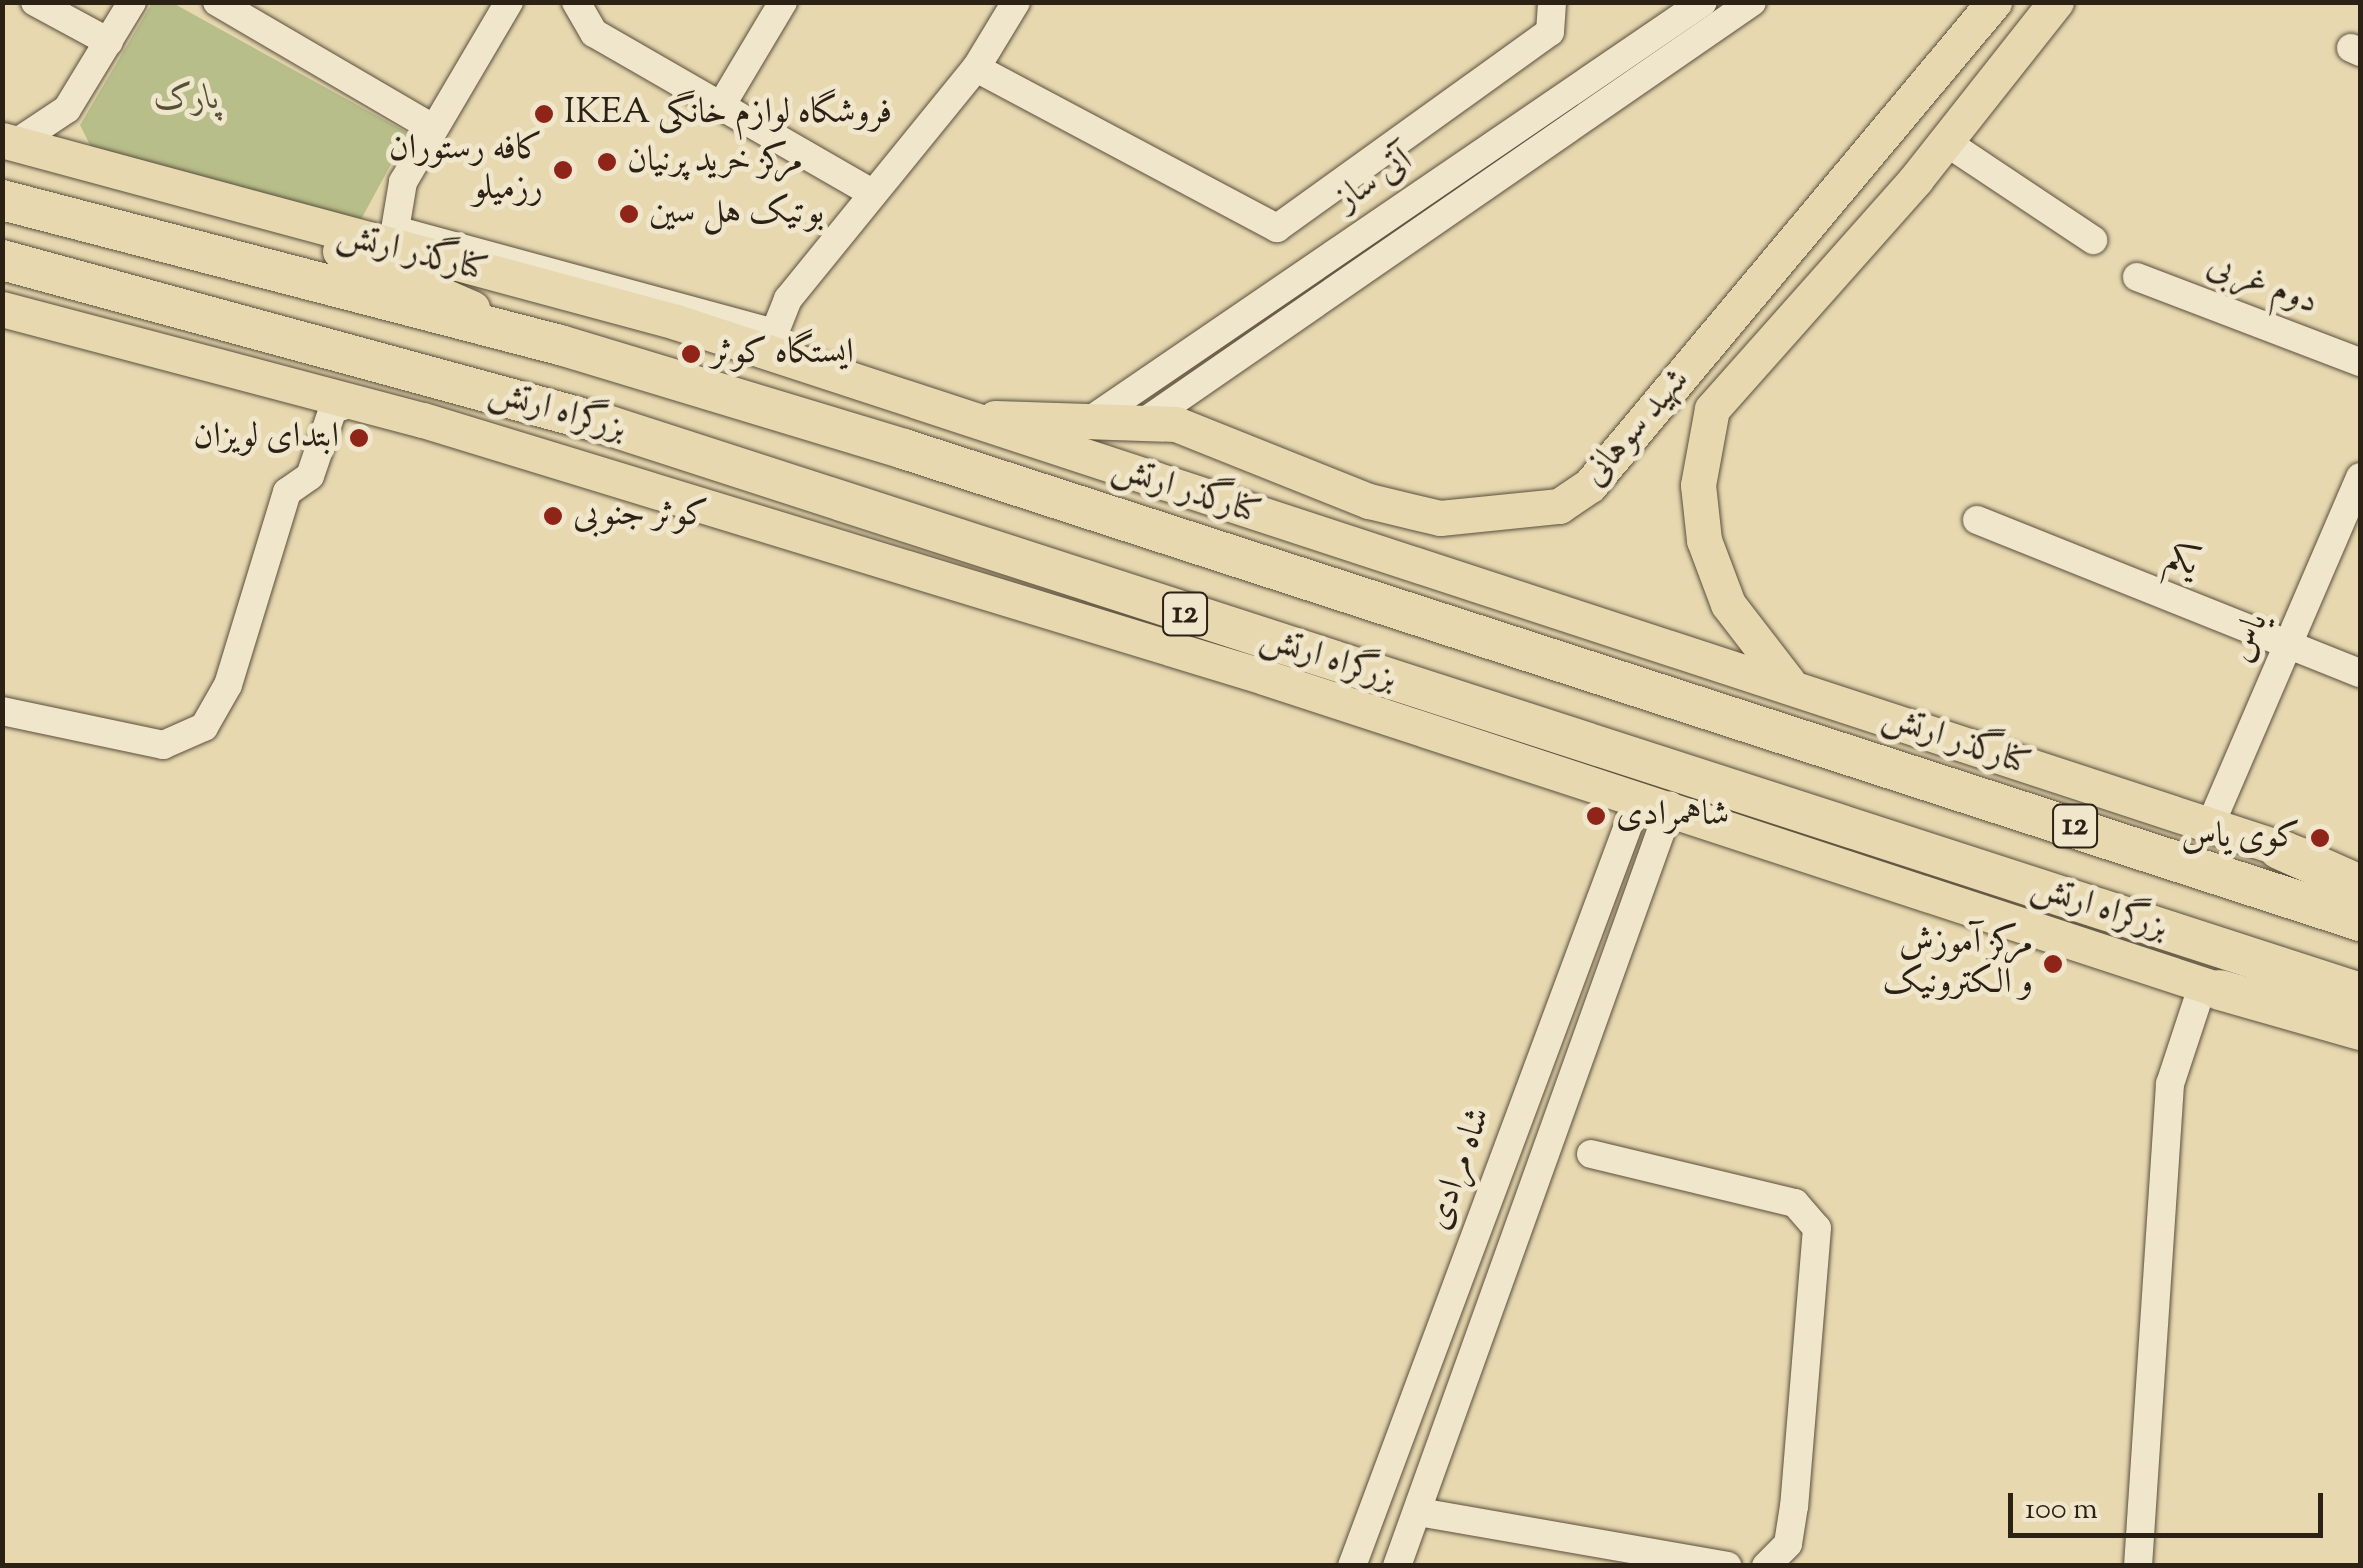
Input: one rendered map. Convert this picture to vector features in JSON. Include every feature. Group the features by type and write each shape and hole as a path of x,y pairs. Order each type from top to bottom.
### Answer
{"highway":[{"name":"بزرگراه ارتش","path":"2,200 560,344 1306,575 2360,891"},
{"name":"بزرگراه ارتش","path":"2,260 604,424 2360,993"},
{"path":"2279,849 2360,891"},
{"path":"2212,986 2309,1013 2360,1033"}],"main road":[{"name":"شهید سوهانی","path":"952,417 1144,422 1190,429 1404,513 1475,520 1538,512 1590,486 1796,246 1994,2"},
{"name":"شهید سوهانی","path":"1792,686 1757,650 1716,575 1700,521 1700,462 1712,410 1946,142 2056,2"},
{"name":"کنارگذر ارتش","path":"10,141 190,197 771,342 952,417 1792,686 2279,849"},
{"path":"190,197 560,344"},
{"path":"1796,246 1828,280"},
{"path":"2,309 356,402 1654,803 2360,1033"},
{"path":"1541,729 1793,848"}],"street":[{"path":"35,2 110,42"},
{"path":"10,141 52,125 78,93 132,2"},
{"path":"216,2 434,129"},
{"path":"509,2 403,182 395,230 771,342 788,299 976,68 1016,2"},
{"path":"576,2 594,33 872,194"},
{"path":"721,106 783,2"},
{"path":"976,68 1276,228 1550,32 1552,2"},
{"name":"آتی ساز","path":"1089,421 1703,2"},
{"name":"آتی ساز","path":"1144,422 1752,2"},
{"path":"78,93 75,148 106,170"},
{"path":"1946,142 2092,240"},
{"name":"دوم غربی","path":"2137,277 2360,362"},
{"path":"1169,366 1172,388 1188,392"},
{"path":"3,712 164,745 190,739 228,685 287,492 310,476 333,410 356,402"},
{"name":"یاس","path":"2208,828 2360,477"},
{"name":"یکم","path":"1976,520 2360,673"},
{"path":"1398,1566 1654,803"},
{"name":"شاه مرادی","path":"1352,1566 1654,803"},
{"path":"2138,1566 2170,1084 2212,986"},
{"path":"1591,1154 1795,1203 1818,1228 1794,1506 1788,1544 1766,1566"},
{"path":"1419,1512 1727,1566"}],"green space":[{"name":"پارک","path":"171,2 408,133 358,225 94,153 80,125 152,3"}],"place":[{"name":"IKEA فروشگاه لوازم خانگی","path":"544,114"},
{"name":"مرکز خرید پرنیان","path":"607,162"},
{"name":"کافه رستوران رزمیلو","path":"563,170"},
{"name":"بوتیک هل سین","path":"629,214"},
{"name":"ایستگاه کوثر","path":"691,354"},
{"name":"ابتدای لویزان","path":"359,438"},
{"name":"کوثر جنوبی","path":"553,516"},
{"name":"شاهمرادی","path":"1596,816"},
{"name":"کوی یاس","path":"2320,838"},
{"name":"مرکز آموزش و الکترونیک","path":"2053,964"}]}
